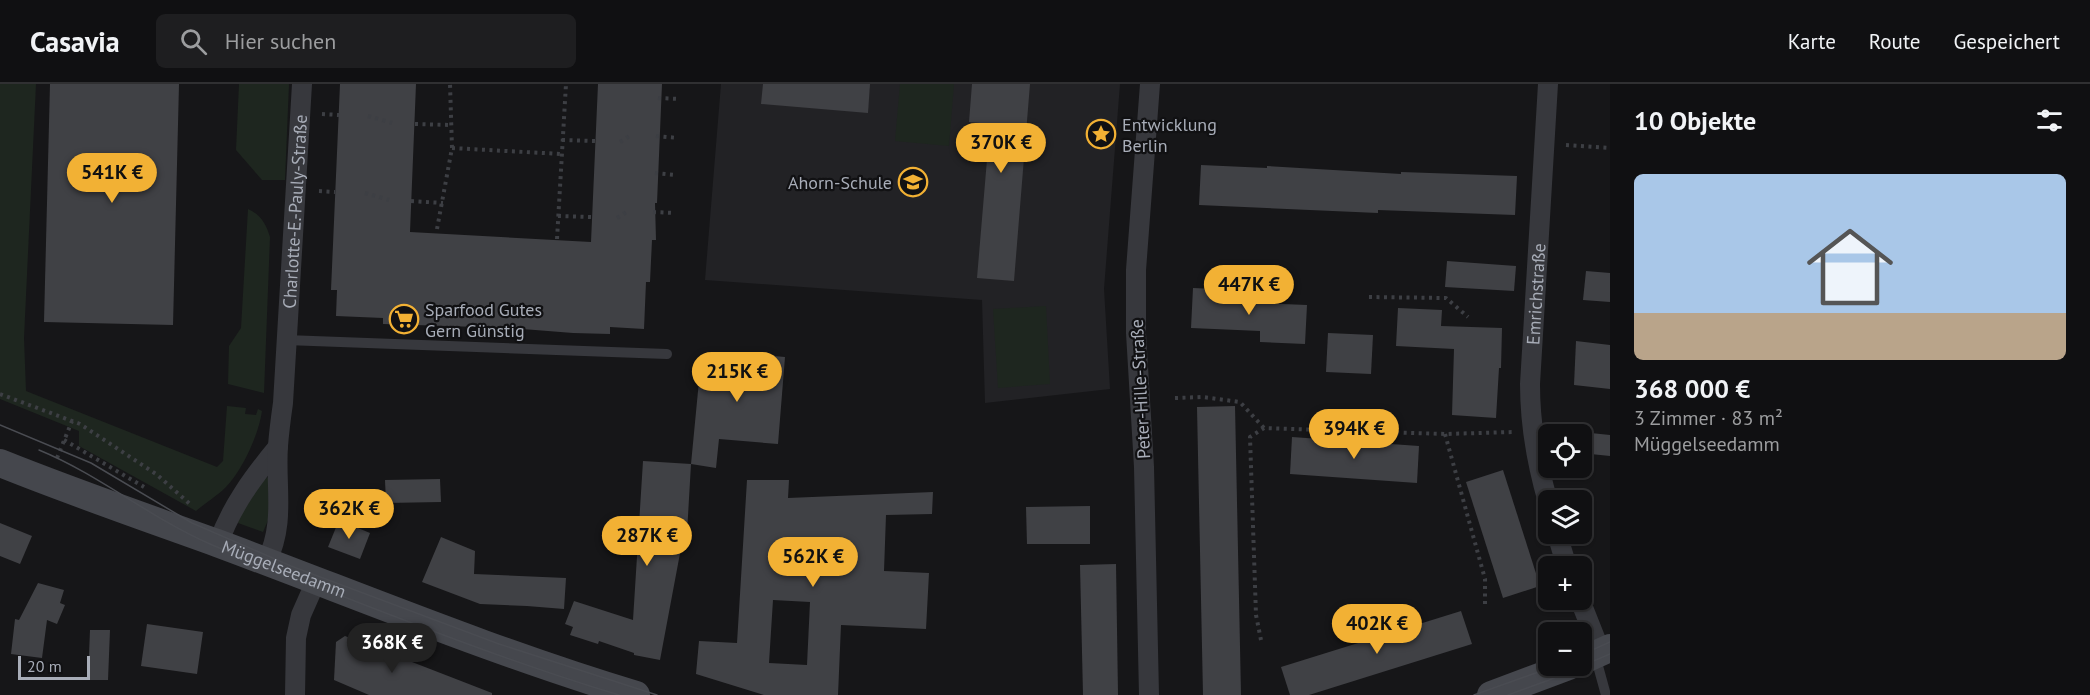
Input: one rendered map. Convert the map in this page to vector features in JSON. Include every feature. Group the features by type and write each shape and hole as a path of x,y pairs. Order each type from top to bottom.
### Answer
{"main road":[{"name":"Müggelseedamm","path":"0,463 475,642 636,695"},
{"path":"1491,695 1542,676"}],"street":[{"name":"Charlotte-E.-Pauly-Straße","path":"266,563 275,540 280,507 278,447 283,403 302,84"},
{"name":"Peter-Hille-Straße","path":"1149,695 1144,467 1136,333 1136,270 1150,84"},
{"name":"Emrichstraße","path":"1544,490 1540,476 1530,405 1548,84"},
{"path":"218,544 228,517 278,447"},
{"path":"296,695 296,638 301,615 316,581"},
{"path":"1583,610 1597,654"}],"lane":[{"path":"286,340 667,354"},
{"path":"1597,654 1605,695"}],"path":[{"path":"437,229 452,148 450,84"},
{"path":"557,239 566,84"},
{"path":"658,98 680,99"},
{"path":"322,114 339,115"},
{"path":"368,116 392,123"},
{"path":"415,124 452,125"},
{"path":"620,142 631,135"},
{"path":"656,136 678,138"},
{"path":"562,140 596,141"},
{"path":"1545,144 1610,148"},
{"path":"452,148 561,154"},
{"path":"655,173 676,175"},
{"path":"319,191 335,192"},
{"path":"365,193 389,200"},
{"path":"411,201 443,203"},
{"path":"617,218 628,211"},
{"path":"653,212 674,213"},
{"path":"558,216 592,217"},
{"path":"1369,297 1446,298 1468,317"},
{"path":"0,394 80,424 156,474 194,509"},
{"path":"1175,399 1203,397 1240,402 1264,428"},
{"path":"1261,640 1256,615 1250,437 1264,428 1445,434 1520,432"},
{"path":"1445,434 1485,579 1485,604"},
{"path":"64,440 152,492"}],"shaded area":[{"path":"0,84 36,84 24,338 26,391 217,467 223,461 227,406 246,408 245,414 256,415 258,409 262,411 254,441 238,472 226,487 196,511 79,446 79,431 0,399"},
{"path":"239,84 289,84 285,180 262,180 236,150"},
{"name":"Ahorn-Schule","path":"721,84 1120,84 1104,289 1110,389 985,403 982,300 705,280"},
{"path":"900,84 954,84 949,146 895,141"},
{"path":"248,209 262,220 270,237 264,393 228,384 229,346 241,328"},
{"path":"1046,306 1050,384 998,388 993,309"},
{"path":"264,477 272,478 269,518 263,532 238,523 239,513"}],"building":[{"path":"50,84 179,84 173,325 44,322"},
{"path":"340,84 416,84 410,232 591,242 598,84 662,84 657,203 655,203 656,240 652,240 650,282 646,282 644,329 610,327 610,334 573,333 510,328 383,324 383,318 336,316 337,290 331,290"},
{"path":"763,84 870,84 868,113 761,104"},
{"path":"972,84 1030,84 1014,281 977,278 990,124 969,122"},
{"path":"1201,165 1267,168 1267,166 1401,174 1401,172 1517,176 1515,215 1378,210 1378,213 1199,205"},
{"path":"1447,261 1516,266 1514,291 1445,287"},
{"path":"1586,271 1610,273 1610,302 1583,300"},
{"path":"1193,288 1238,290 1238,302 1307,305 1305,344 1260,342 1260,331 1191,328"},
{"path":"1398,308 1442,310 1441,326 1502,328 1496,418 1452,415 1454,349 1396,346"},
{"path":"1328,333 1373,335 1371,374 1326,372"},
{"path":"1576,341 1610,345 1610,389 1574,385"},
{"path":"727,352 785,357 778,444 719,439 716,468 691,464 701,360 726,362"},
{"path":"1235,406 1241,695 1203,695 1197,407"},
{"path":"1592,433 1610,435 1610,456 1592,454"},
{"path":"1292,437 1419,446 1417,483 1290,474"},
{"path":"643,461 691,464 687,533 684,532 660,660 634,655 634,653 599,641 598,644 570,635 573,627 565,624 574,601 633,620"},
{"path":"1503,470 1538,580 1538,587 1503,598 1466,482"},
{"path":"440,479 441,502 386,503 385,480"},
{"path":"747,480 789,480 788,498 933,492 932,514 886,515 884,571 929,573 926,629 841,625 838,695 764,695 696,674 699,641 737,643","holes":["773,600 810,602 807,665 769,663"]},
{"path":"1090,506 1090,544 1027,544 1026,507"},
{"path":"339,520 370,533 360,559 328,547"},
{"path":"0,523 32,536 20,564 0,556"},
{"path":"441,537 475,551 474,574 566,578 564,609 480,604 422,582"},
{"path":"1116,564 1118,695 1083,695 1080,565"},
{"path":"38,583 64,590 60,603 65,605 57,624 47,620 42,658 11,654 15,619 19,620"},
{"path":"1461,611 1472,644 1309,695 1290,695 1281,667"},
{"path":"147,624 203,632 197,674 141,666"},
{"path":"90,630 110,630 108,680 88,680"},
{"path":"345,636 492,693 492,695 369,695 334,680 336,642"}],"tram line":[{"path":"0,425 91,463 192,523 291,566 499,644 657,695"},
{"path":"39,450 83,472 188,534 210,544 466,644 619,695"},
{"path":"1592,650 1610,642"},
{"path":"1508,695 1610,654"},
{"path":"1474,695 1538,672"}],"place":[{"name":"Entwicklung Berlin","path":"1101,134"},
{"name":"Ahorn-Schule","path":"913,182"},
{"name":"Sparfood Gutes Gern Günstig","path":"404,319"}]}
